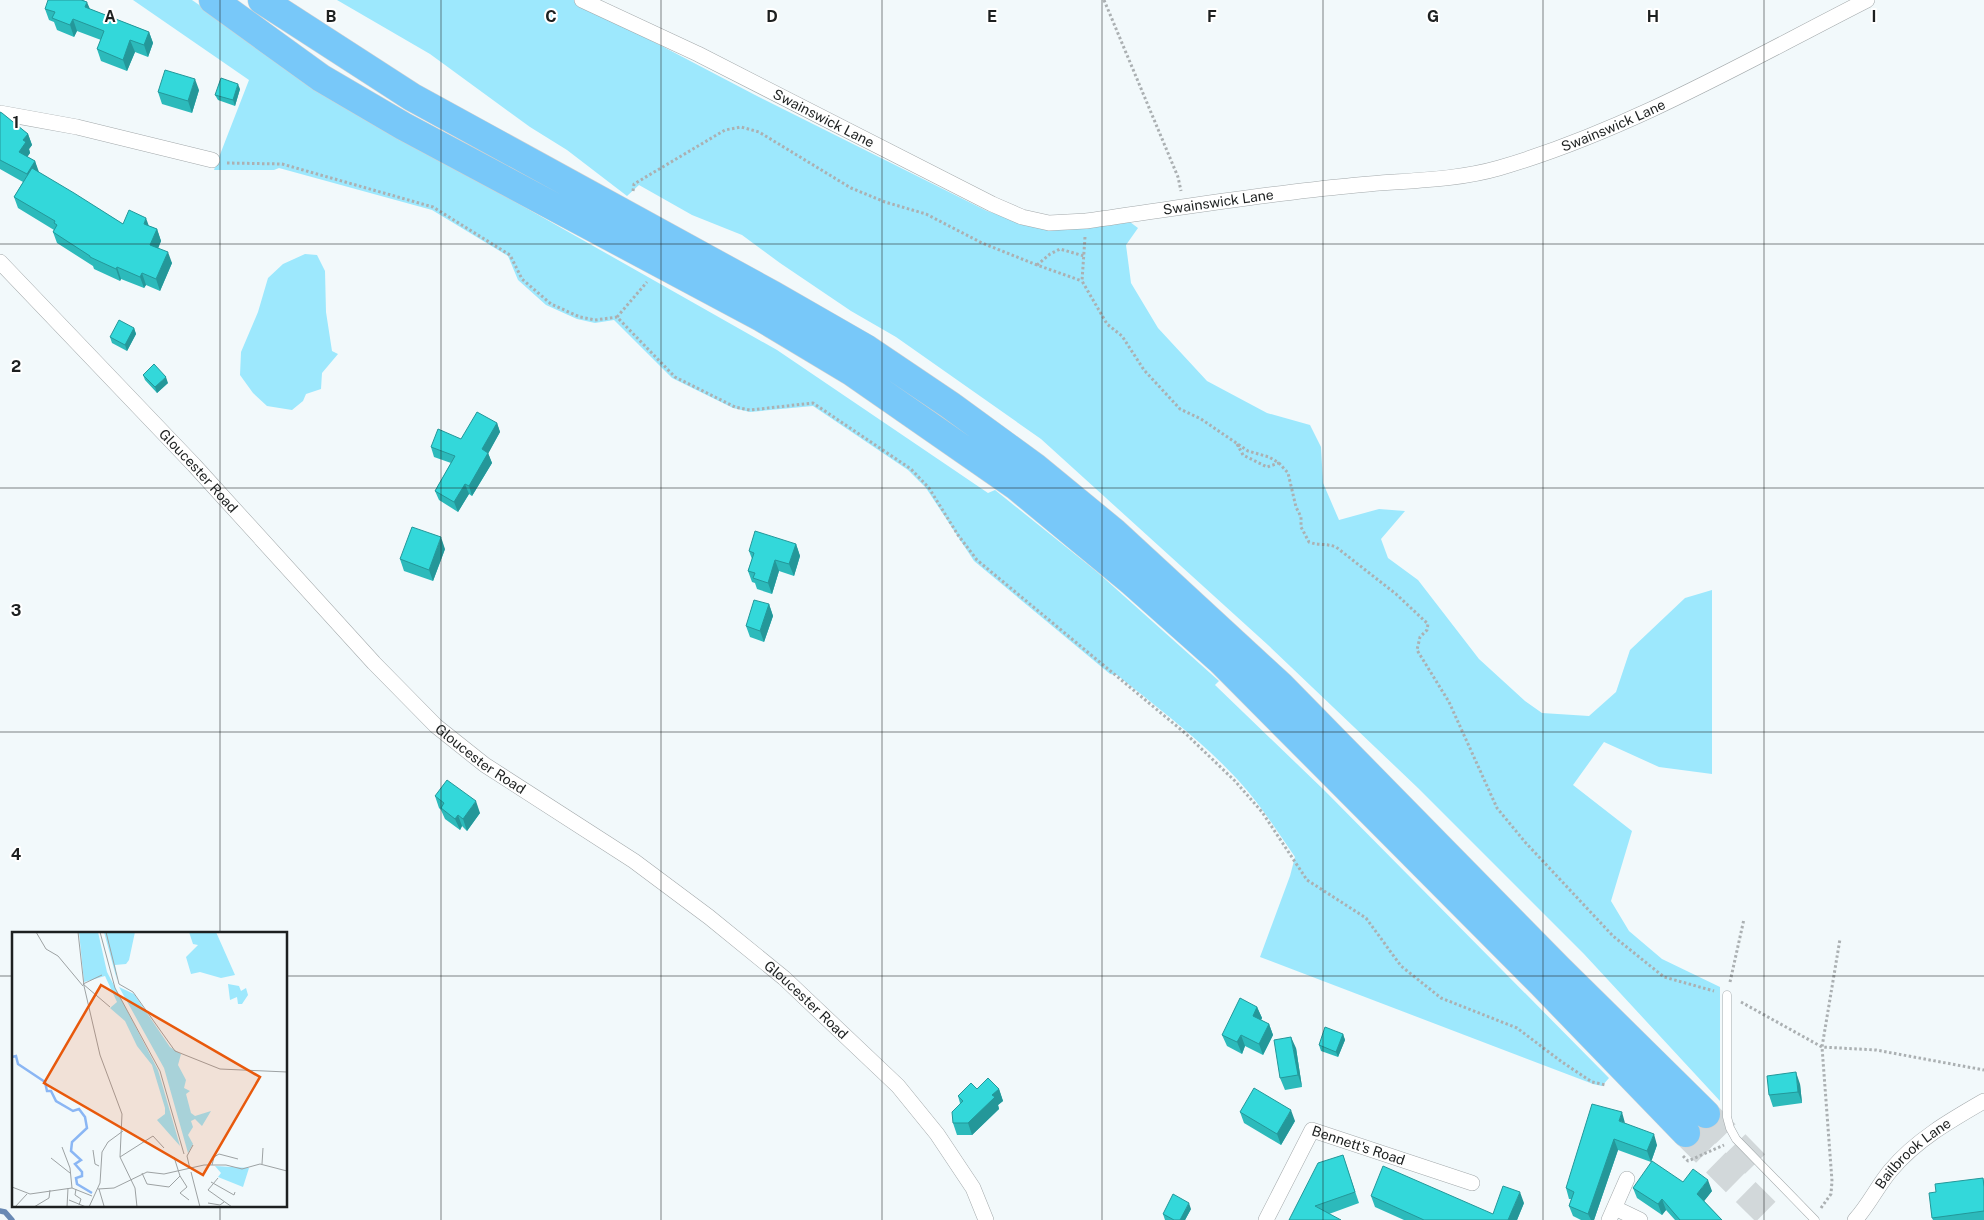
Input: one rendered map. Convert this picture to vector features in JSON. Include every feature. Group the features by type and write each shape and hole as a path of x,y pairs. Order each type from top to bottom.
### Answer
{"highway":[{"path":"214,0 321,78 387,116 762,318 844,368 1016,486 1131,581 1221,661 1527,969 1684,1143"},
{"path":"262,0 412,97 773,295 867,349 950,405 1034,467 1114,532 1280,686 1558,968 1706,1114"}],"street":[{"name":"Swainswick Lane","path":"582,0 698,54 999,207 1022,217 1049,222 1086,221 1346,186 1458,176 1498,168 1572,145 1670,101 1867,0"},
{"path":"0,113 77,127 212,160"},
{"name":"Gloucester Road","path":"0,262 194,465 374,663 436,726 485,765 634,861 709,917 784,978 898,1086 936,1134 973,1188 986,1220"},
{"name":"Bailbrook Lane","path":"1855,1220 1890,1171 1911,1149 1984,1101"},
{"name":"Bennett's Road","path":"1266,1220 1312,1130 1472,1184"},
{"path":"1628,1179 1612,1214 1640,1220"}],"lane":[{"path":"1727,995 1727,1117 1730,1128 1736,1139 1813,1219"}],"path":[{"path":"1104,0 1178,177 1182,192 1195,206"},
{"path":"634,184 658,168 725,130 741,127 759,132 851,188 885,202 926,214 982,243 1082,281"},
{"path":"212,160 231,164 282,164 433,207 510,255 522,279 552,304 580,317 595,320 617,317 650,279"},
{"path":"1086,221 1082,281 1108,324 1122,336 1144,370 1180,409 1201,419 1248,451 1269,457 1279,463 1288,473 1296,507 1301,517 1301,527 1309,542 1318,545 1326,543 1336,547 1396,594 1428,624 1427,630 1420,637 1417,650 1449,702 1496,808 1525,842 1613,936 1664,977 1727,995 1822,1047 1876,1050 1984,1070"},
{"path":"1037,265 1050,254 1060,249 1084,256"},
{"path":"617,317 675,377 735,407 750,410 813,403 911,469 930,488 958,535 976,560 1185,733 1235,781 1262,812 1307,880 1366,918 1400,966 1441,998 1517,1028 1592,1082 1612,1086"},
{"path":"1236,443 1242,455 1267,467 1279,463"},
{"path":"1727,995 1744,919"},
{"path":"1813,1219 1831,1194 1832,1181 1822,1047 1840,939"},
{"path":"1684,1143 1688,1161 1736,1139"}],"shaded area":[{"path":"133,0 192,0 272,55 489,187 777,350 988,493 995,490 1096,571 1219,681 1215,685 1324,790 1609,1078 1602,1086 1593,1084 1260,957 1290,876 1295,857 1254,798 1195,738 1117,675 1110,674 974,561 926,488 908,470 813,406 750,412 733,408 672,378 614,320 595,323 577,319 546,305 518,280 508,256 432,210 279,168 274,170 214,170 249,80"},
{"path":"337,0 574,0 757,96 987,211 1023,222 1126,219 1138,228 1126,245 1131,283 1158,328 1207,381 1267,413 1310,425 1321,447 1323,483 1339,520 1379,509 1405,511 1381,539 1388,558 1418,580 1479,659 1525,701 1542,713 1589,716 1616,692 1630,650 1685,598 1712,590 1712,774 1659,767 1604,742 1573,785 1632,831 1611,901 1629,931 1662,959 1720,987 1720,1101 1584,954 1418,788 1268,645 1041,439 896,337 851,311 742,235 692,215 639,185 627,196 567,150 530,127 430,54"},
{"path":"305,254 317,255 325,271 326,312 332,351 338,354 322,373 321,389 306,394 303,401 292,410 267,406 253,393 240,375 241,352 258,312 268,278 283,264"}],"building":[{"path":"48,0 81,0 87,2 85,7 149,32 144,45 130,40 123,60 97,49 104,31 73,19 70,25 52,18 55,12 45,9"},
{"path":"165,70 195,79 188,101 158,92"},
{"path":"221,78 238,84 233,100 215,95"},
{"path":"0,112 28,134 23,140 26,142 19,152 35,161 27,174 0,160"},
{"path":"32,168 123,224 129,210 146,218 144,224 157,229 150,245 168,252 156,279 142,273 140,277 117,267 116,269 90,257 53,232 57,225 54,223 55,221 14,197"},
{"path":"119,320 134,328 125,345 110,337"},
{"path":"154,364 166,377 155,387 143,375"},
{"path":"477,412 497,423 482,449 488,453 469,486 465,484 454,502 435,491 455,456 431,447 438,429 461,439"},
{"path":"412,527 441,537 429,570 400,559"},
{"path":"755,531 796,544 789,564 775,560 768,583 753,578 755,573 748,571 754,553 749,551"},
{"path":"754,600 769,604 760,631 746,626"},
{"path":"447,780 476,801 463,819 458,815 455,819 441,808 444,803 435,796"},
{"path":"1240,998 1257,1007 1253,1016 1269,1024 1259,1044 1241,1035 1237,1042 1222,1035"},
{"path":"1325,1027 1343,1034 1336,1052 1319,1045"},
{"path":"1291,1037 1298,1075 1280,1078 1274,1040"},
{"path":"1796,1072 1798,1092 1769,1095 1767,1076"},
{"path":"988,1078 999,1089 992,1095 995,1097 968,1123 953,1123 952,1112 963,1101 958,1096 971,1083 977,1089"},
{"path":"1254,1088 1291,1110 1277,1134 1240,1112"},
{"path":"1592,1104 1622,1112 1619,1121 1654,1134 1647,1151 1614,1139 1588,1214 1569,1206 1574,1192 1566,1188"},
{"path":"1343,1155 1355,1192 1315,1206 1341,1220 1289,1220 1318,1163"},
{"path":"1652,1161 1683,1182 1693,1169 1708,1180 1697,1194 1722,1220 1680,1220 1662,1199 1658,1204 1633,1188"},
{"path":"1383,1166 1493,1214 1503,1186 1520,1192 1508,1220 1424,1220 1371,1196"},
{"path":"1983,1178 1984,1211 1932,1218 1929,1193 1936,1192 1935,1184"},
{"path":"1173,1194 1189,1203 1180,1220 1174,1220 1163,1214"}],"waterway":[{"path":"0,1211 5,1212 12,1220"}],"tunnel":[{"path":"1706,1114 1759,1168"},
{"path":"1686,1133 1774,1220"}]}
